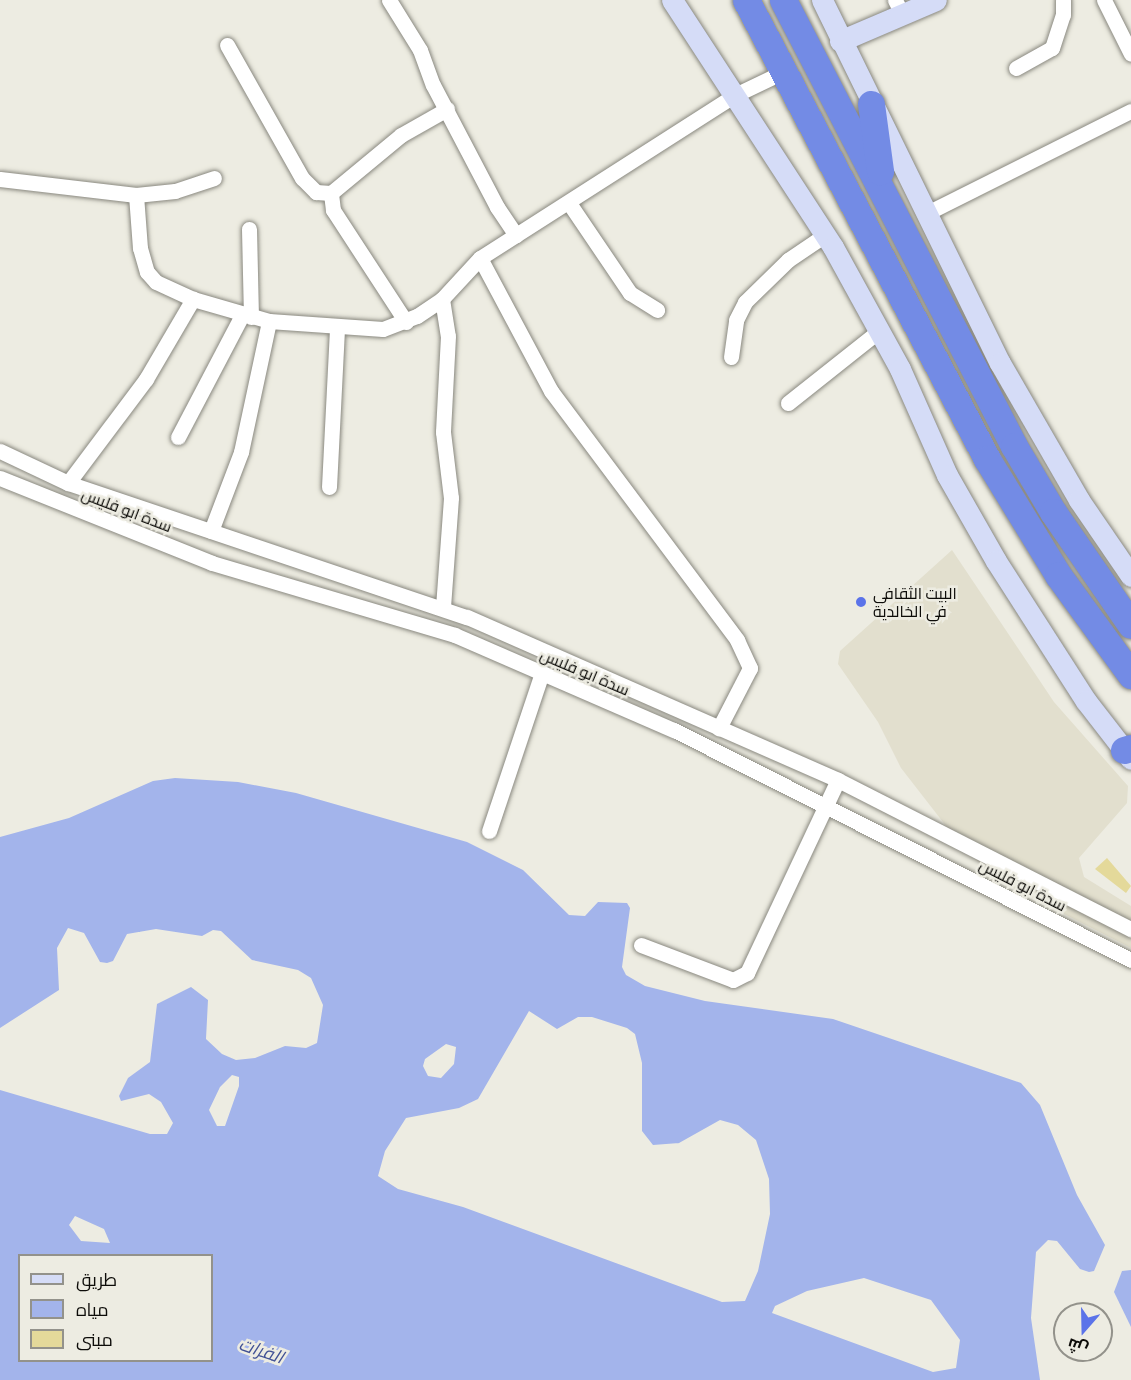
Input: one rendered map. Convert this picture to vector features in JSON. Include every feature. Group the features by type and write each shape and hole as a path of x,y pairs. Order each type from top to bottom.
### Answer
{"highway":[{"path":"746,0 987,459 1058,575 1131,675"},
{"path":"783,0 1014,446 1053,512 1131,625"},
{"path":"871,104 882,194"},
{"path":"987,459 1014,446"}],"main road":[{"path":"672,0 693,40 735,95 825,235 879,331 947,475 996,561 1086,701 1129,752"},
{"path":"822,0 925,214 1040,436 1131,576"},
{"path":"840,41 899,7 936,0"}],"street":[{"path":"389,0 420,50 447,109 516,235"},
{"path":"1016,69 1052,48 1064,15 1063,0"},
{"path":"1104,0 1131,54"},
{"path":"227,45 302,178 316,192 331,194 401,135 447,109"},
{"path":"136,195 140,248 147,272 156,282 193,299 269,321 337,328 383,329 406,322 442,299 480,258 735,95 785,71"},
{"path":"925,214 1131,111"},
{"path":"0,179 136,195 174,191 214,178"},
{"path":"331,194 333,210 406,322"},
{"path":"569,203 630,293 657,310"},
{"path":"178,437 247,316 249,229"},
{"path":"731,357 736,320 746,302 788,260 825,235"},
{"path":"480,258 551,391 737,640 750,668 719,728"},
{"path":"68,483 146,379 193,299"},
{"path":"442,299 448,336 443,432 450,498 443,608"},
{"path":"211,531 241,452 269,321"},
{"path":"329,487 337,328"},
{"path":"788,403 879,331"},
{"name":"سدة ابو فليس","path":"0,451 68,483 443,608 838,780 1131,929"},
{"name":"سدة ابو فليس","path":"0,478 212,562 432,627 542,673 674,730 1131,960"},
{"path":"489,831 542,673"},
{"path":"641,945 733,980 747,973 838,780"}],"shaded area":[{"path":"952,550 1054,702 1128,786 1127,803 1079,858 1084,877 1131,906 1131,948 1011,887 967,853 901,768 878,722 838,664 840,651"}],"water":[{"name":"الفرات","path":"175,778 238,782 296,793 467,842 523,870 569,915 585,916 598,902 627,903 630,908 622,967 626,975 645,986 705,1001 833,1019 1021,1083 1040,1105 1077,1195 1105,1245 1094,1271 1089,1272 1080,1269 1057,1241 1048,1240 1036,1252 1031,1318 1040,1380 0,1380 0,1090 150,1134 167,1134 173,1123 161,1102 149,1094 121,1101 119,1096 128,1078 150,1062 157,1004 191,987 208,1000 206,1039 222,1054 236,1060 255,1058 285,1046 306,1048 317,1043 323,1005 311,978 298,970 252,960 221,931 213,930 202,936 156,929 127,934 113,961 107,963 100,962 84,933 68,928 57,948 59,990 0,1028 0,837 69,818 153,781","holes":["529,1011 557,1029 578,1017 592,1017 627,1028 635,1034 642,1063 642,1131 653,1145 679,1143 720,1120 738,1125 756,1140 769,1179 770,1214 758,1271 745,1301 722,1302 463,1207 398,1189 378,1176 385,1151 406,1118 459,1108 478,1099","446,1044 456,1047 454,1064 441,1078 428,1076 423,1066 425,1059","232,1075 239,1077 239,1086 225,1126 217,1126 209,1110 220,1087","75,1216 104,1229 110,1243 81,1241 69,1225","864,1278 931,1300 960,1340 956,1368 933,1372 772,1313 775,1306 807,1291"]},
{"path":"1131,1270 1131,1327 1114,1292 1122,1271"}],"building":[{"path":"1107,858 1131,886 1126,893 1095,869"}],"place":[{"name":"البيت الثقافي في الخالدية","path":"861,602"}]}
